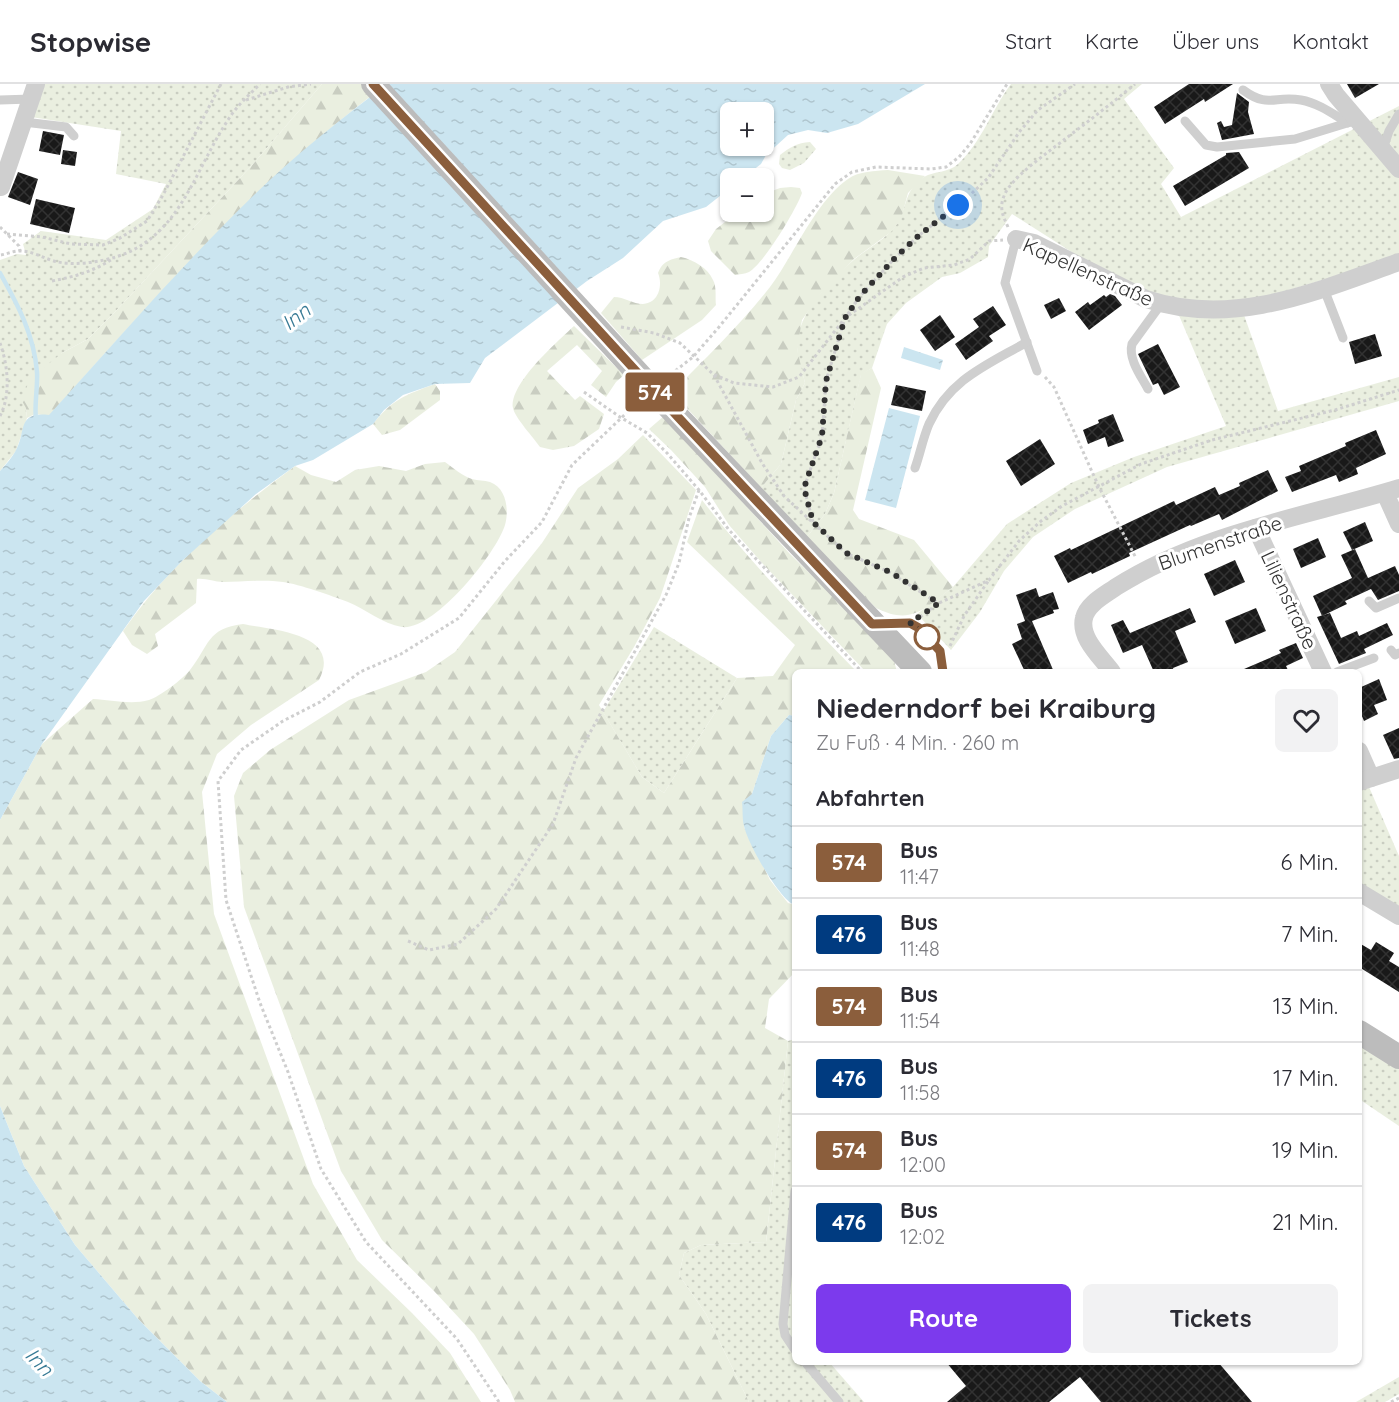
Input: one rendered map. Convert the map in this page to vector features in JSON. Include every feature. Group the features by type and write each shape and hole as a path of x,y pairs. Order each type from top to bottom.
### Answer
{"main road":[{"path":"374,84 607,328 626,361 872,624 917,669"},
{"path":"1362,1034 1399,1057"}],"street":[{"path":"1329,84 1352,121 1383,149 1399,168"},
{"path":"2,187 34,91"},
{"name":"Kapellenstraße","path":"1016,239 1034,243 1129,291 1161,304 1200,310 1232,310 1265,306 1324,289 1399,262"},
{"path":"1392,491 1399,524"},
{"name":"Blumenstraße","path":"1110,669 1086,636 1083,626 1085,615 1087,610 1104,595 1142,571 1190,549 1256,528 1392,491"},
{"name":"Lilienstraße","path":"1256,528 1322,669"},
{"path":"1365,780 1399,770"},
{"path":"1362,894 1399,916"}],"lane":[{"path":"1243,90 1256,99 1267,101 1286,98 1303,100 1352,121"},
{"path":"0,100 34,91"},
{"path":"1383,149 1389,131 1399,114"},
{"path":"1185,121 1206,145 1216,147 1295,139 1352,121"},
{"path":"24,122 66,127 74,136"},
{"name":"Kapellenstraße","path":"1016,239 1005,283 1041,374"},
{"path":"1324,289 1343,338"},
{"path":"1148,389 1132,357 1131,350 1132,344 1161,304"},
{"path":"915,468 929,425 940,403 956,384 1027,342"},
{"path":"1369,601 1376,608 1399,598"},
{"path":"872,624 910,623 919,628 940,651 943,669"},
{"path":"1345,669 1374,658"},
{"path":"792,1224 783,1324 785,1335 792,1346"},
{"path":"808,1365 839,1402"}],"path":[{"path":"7,234 42,237 71,244 103,245 120,238 147,221 221,84"},
{"path":"1,255 20,251 59,262 81,263 116,257 143,246 164,228 174,215 232,114 260,84"},
{"path":"244,100 288,87 311,84"},
{"path":"662,381 693,357 836,184 852,172 876,167 909,169 946,167 970,144 1007,84"},
{"path":"607,328 654,333 671,339 680,343 713,374 734,383 773,387 799,377 860,296 894,259 988,178 1020,131 1038,110 1075,84"},
{"path":"813,522 804,488 822,436 826,381 845,318 903,276 924,268 954,265 970,259 989,241 1016,239 1001,208 1004,195 1011,185 1029,168 1135,84"},
{"path":"0,227 19,246 20,251"},
{"path":"52,281 88,273 116,257"},
{"path":"0,343 5,357 7,389 4,408 0,416"},
{"path":"713,374 762,463 784,496 846,553 890,572 939,603"},
{"path":"1041,374 1054,387 1098,486 1142,571"},
{"path":"942,658 952,643 963,616 1019,541 1062,506 1141,464 1180,450 1223,437 1335,410 1399,390"},
{"path":"584,392 647,433 699,490 729,530 859,669"},
{"path":"500,1402 457,1339 366,1242 321,1168 288,1072 260,1003 226,900 218,781 241,750 283,721 320,702 360,672 401,654 459,618 505,561 542,522 572,465 620,417 645,396"},
{"path":"408,941 429,950 458,944 496,909 553,824 576,758 666,595 679,563 699,490"},
{"path":"910,623 939,603 989,580"},
{"path":"1391,1402 1399,1398"}],"green space":[{"path":"43,84 322,84 254,163 113,314 88,339 62,353 26,407 27,418 16,451 0,471 0,260 17,254 26,255 23,244 41,231 106,240 153,209 166,184 116,174 121,131 31,117"},
{"path":"322,84 361,84 371,96 284,169 243,208 163,290 49,416 35,414 27,418 26,408 21,399 31,378 62,353 88,339 113,314 254,163"},
{"path":"1011,84 1142,84 1124,99 1174,168 1161,184 1181,217 1399,106 1399,257 1239,305 1172,301 1111,277 1012,214 989,246 988,257 960,273 942,277 906,303 887,324 872,368 861,375 834,493 825,514 806,538 761,488 781,464 796,400 805,383 797,347 803,321 826,286 856,258 892,230 901,216 908,196 917,183 928,175 954,167 974,146"},
{"path":"810,142 816,149 804,163 790,170 782,168 779,164 780,155 794,146"},
{"path":"888,170 925,176 908,193 901,219 891,232 854,259 821,293 802,320 797,349 805,383 796,400 781,464 761,488 672,392 759,301 779,274 815,215 836,189 857,174"},
{"path":"800,188 802,193 779,236 763,258 747,273 735,275 711,251 708,241 716,229 725,222 774,222 774,190"},
{"path":"681,257 700,265 711,276 715,286 716,305 702,320 642,360 601,313 614,297 639,304 653,300 660,288 658,273 660,269 667,262"},
{"path":"1178,313 1244,315 1278,411 1399,377 1399,401 1167,467 1075,509 1033,537 1004,571 980,612 951,650 917,614 953,587 1007,524 1071,483 1134,457 1226,426"},
{"path":"574,326 624,375 606,397 591,385 602,371 577,345 547,371 575,400 580,396 604,414 599,429 574,446 553,450 540,447 525,428 514,412 514,398 518,387 536,364"},
{"path":"872,368 881,388 853,510 859,519 914,540 953,587 926,608 909,615 888,613 876,608 806,538 825,514 834,493 861,374"},
{"path":"435,384 440,391 440,400 400,430 382,435 373,424 400,399"},
{"path":"664,416 790,554 883,645 893,657 896,669 863,669 762,563 729,525 705,487 649,429"},
{"path":"643,435 696,490 660,598 599,705 642,777 664,793 737,678 773,676 795,645 687,542 702,500 757,567 854,669 792,669 792,716 789,715 771,736 744,827 770,880 788,903 792,904 792,975 769,999 765,1028 788,1041 766,1242 701,1245 684,1253 679,1275 706,1314 749,1402 515,1402 510,1390 474,1334 382,1240 341,1171 244,907 234,796 243,773 270,750 349,700 426,672 455,652 542,543 578,488 618,459"},
{"path":"445,462 469,478 488,481 500,489 506,507 505,525 490,554 462,588 430,617 415,625 402,627 395,625 348,602 290,583 223,582 197,579 196,603 155,634 158,646 147,654 132,645 123,631 160,584 180,563 247,502 295,466 311,475 336,482 355,470 379,466 406,471 425,464"},
{"path":"243,624 301,637 313,643 321,652 324,664 319,680 251,725 217,754 202,792 214,914 313,1184 357,1260 450,1353 481,1402 227,1402 200,1381 138,1319 75,1245 24,1166 0,1106 0,820 42,744 93,699 135,702 153,698 187,674 215,634 231,626"},
{"path":"654,627 737,678 664,793 642,777 603,712"},
{"path":"1369,787 1399,856 1399,906 1362,885 1362,788"},
{"path":"792,1040 792,1365 832,1365 864,1402 749,1402 706,1314 679,1275 684,1253 701,1245 766,1242 788,1041"},
{"path":"1362,1044 1399,1067 1399,1126 1362,1101"},
{"path":"1399,1377 1399,1394 1385,1402 1356,1402"}],"water":[{"name":"Inn","path":"387,84 925,84 858,124 827,133 808,130 788,135 774,148 774,102 720,102 720,156 765,156 761,164 756,168 720,168 720,196 706,207 663,221 623,258 587,281 485,358 470,383 435,384 403,395 384,410 373,424 313,460 295,466 256,494 182,561 144,601 42,744 0,820 0,471 19,445 27,420 31,416 49,415 227,222 270,180"},
{"path":"904,347 943,360 940,370 901,358"},
{"path":"889,408 920,416 896,508 865,500"},
{"path":"789,715 792,716 792,903 781,893 758,857 746,834 743,820 742,802 752,794 771,736"},
{"name":"Inn","path":"0,1106 24,1166 75,1245 138,1319 200,1381 227,1402 0,1402"}],"building":[{"path":"1189,84 1233,84 1165,124 1154,107"},
{"path":"1347,84 1379,84 1355,98"},
{"path":"1237,93 1249,102 1248,112 1254,134 1222,140 1217,123 1221,121 1224,127 1232,125"},
{"path":"43,131 64,135 60,155 39,151"},
{"path":"63,150 77,152 75,166 61,164"},
{"path":"1239,152 1249,168 1185,206 1173,186 1226,153"},
{"path":"18,172 38,179 30,205 8,197"},
{"path":"36,199 75,208 69,233 30,224"},
{"path":"1110,294 1115,296 1122,305 1089,330 1075,312 1088,302 1090,305 1104,295 1106,297"},
{"path":"1059,298 1066,311 1051,319 1044,305"},
{"path":"993,306 1006,325 989,336 993,341 966,360 955,344 979,327 973,319"},
{"path":"940,315 955,337 935,351 920,330"},
{"path":"1375,334 1382,356 1355,364 1349,342"},
{"path":"1158,344 1180,387 1164,395 1158,383 1153,385 1138,354"},
{"path":"896,385 926,391 922,411 891,405"},
{"path":"1113,414 1124,441 1108,447 1105,437 1088,444 1083,430"},
{"path":"1376,430 1386,454 1356,468 1358,474 1339,482 1336,475 1292,492 1285,477 1301,471 1299,466"},
{"path":"1040,439 1055,464 1021,486 1006,461"},
{"path":"1268,470 1278,491 1222,520 1219,514 1190,525 1129,553 1130,556 1092,574 1091,572 1068,583 1054,556 1174,501 1176,505 1215,487 1219,495"},
{"path":"1365,522 1373,541 1352,550 1343,532"},
{"path":"1318,538 1326,557 1301,568 1293,549"},
{"path":"1355,549 1368,578 1395,566 1399,575 1399,591 1378,600 1371,589 1345,601 1347,604 1322,616 1313,596 1352,578 1341,555"},
{"path":"1235,560 1245,582 1214,596 1204,574"},
{"path":"1036,588 1039,597 1053,592 1059,609 1032,621 1053,669 1024,669 1012,644 1022,639 1017,624 1025,621 1016,595"},
{"path":"1190,608 1196,622 1175,631 1188,662 1173,669 1153,669 1142,645 1123,653 1111,625 1123,620 1130,633"},
{"path":"1256,608 1266,631 1235,644 1225,621"},
{"path":"1330,613 1341,638 1357,631 1359,636 1387,623 1393,635 1364,649 1366,653 1339,664 1317,617"},
{"path":"1296,643 1303,658 1286,666 1288,669 1244,669 1281,653 1279,650"},
{"path":"1379,679 1387,700 1374,705 1378,714 1364,721 1362,716 1362,687"},
{"path":"1399,728 1399,758 1394,759 1383,735"},
{"path":"1376,942 1394,953 1389,961 1399,967 1399,992 1362,969 1362,945 1371,950"},
{"path":"948,1365 1221,1365 1252,1402 1101,1402 1080,1377 1049,1402 947,1402 966,1386"}],"waterway":[{"path":"0,273 19,309 32,345 37,372 36,418"}],"bus line":[{"name":"574","path":"373,84 678,417 872,624 910,623 919,628 940,651 943,669"}],"route":[{"path":"927,637 919,628 910,623 939,603 890,572 846,553 813,522 804,488 822,436 826,381 845,318 860,296 894,259 917,237 958,205"}]}
